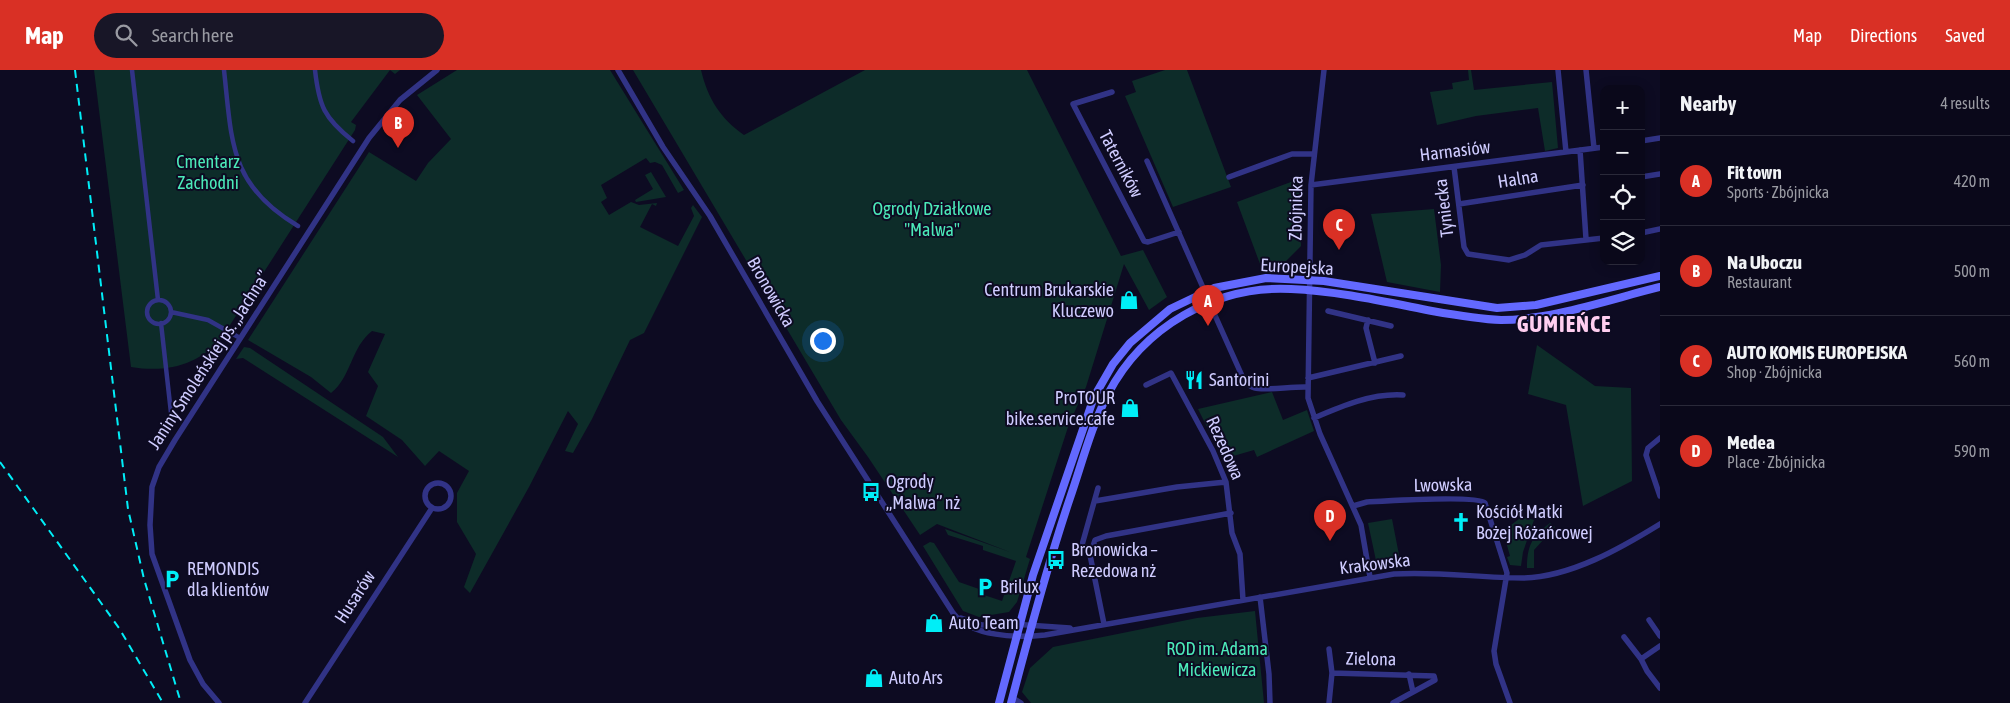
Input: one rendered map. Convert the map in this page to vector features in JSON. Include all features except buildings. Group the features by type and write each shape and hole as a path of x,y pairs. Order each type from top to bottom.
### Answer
{"main road":[{"name":"Europejska","path":"1019,624 1034,569 1060,491 1098,387 1118,357 1145,328 1170,309 1205,292 1258,278 1309,279 1497,308 1536,305 1660,276"},
{"name":"Europejska","path":"1031,626 1051,554 1089,440 1108,395 1122,370 1146,342 1177,318 1209,302 1235,294 1260,290 1309,290 1471,317 1504,320 1549,314 1660,287"},
{"path":"999,703 1019,624"},
{"path":"1012,701 1031,626"}],"street":[{"path":"132,70 158,300"},
{"path":"224,70 232,142 240,168 264,201 298,226"},
{"path":"315,70 319,97 326,114 335,127 353,141"},
{"name":"Janiny Smoleńskiej ps. „Jachna”","path":"219,703 203,684 193,667 157,572 151,541 151,495 159,466 376,128 405,94 437,70"},
{"name":"Bronowicka","path":"618,70 666,151 710,216 817,401 947,604 958,619 973,629 1017,636"},
{"name":"Zbójnicka","path":"1324,70 1311,185 1309,404 1360,525 1370,577"},
{"path":"1558,70 1566,152"},
{"path":"1586,70 1594,148"},
{"name":"Taterników","path":"1112,92 1073,104 1118,188 1142,238 1148,242 1179,232"},
{"path":"1645,140 1660,138"},
{"name":"Harnasiów","path":"1311,185 1600,147"},
{"path":"1580,150 1586,239"},
{"path":"1228,177 1291,154 1313,154"},
{"path":"1147,161 1205,292"},
{"name":"Tyniecka","path":"1454,167 1464,247 1466,252 1471,255 1509,260 1525,255 1541,244 1600,238"},
{"path":"1645,176 1660,174"},
{"name":"Halna","path":"1459,204 1582,185"},
{"path":"1645,232 1660,229"},
{"path":"158,300 168,303 171,312 168,320 161,323 152,321 148,313 150,304 158,300"},
{"path":"1209,302 1243,378 1249,385 1260,389 1289,386 1308,387"},
{"path":"1328,311 1391,326"},
{"path":"171,312 203,318 240,338"},
{"path":"1368,320 1366,328 1375,363"},
{"path":"161,323 172,422"},
{"path":"1308,378 1401,356"},
{"name":"Rezedowa","path":"1146,385 1171,373 1213,451 1226,482 1234,540 1240,554 1243,600"},
{"path":"1314,418 1365,398 1390,394 1403,395"},
{"path":"1660,438 1648,448 1646,455 1660,496"},
{"path":"1095,501 1177,486 1226,482"},
{"name":"Husarów","path":"434,483 444,484 450,491 450,501 443,508 432,508 425,501 425,491 434,483"},
{"path":"1091,548 1085,548 1082,545 1098,488"},
{"name":"Lwowska","path":"1353,506 1367,502 1482,500 1486,505 1507,577"},
{"name":"Husarów","path":"305,703 432,508"},
{"path":"1104,624 1091,548 1095,540 1101,537 1231,513"},
{"name":"Krakowska","path":"1017,636 1085,628 1370,577 1420,573 1507,577 1539,576 1568,570 1616,548 1660,524"},
{"path":"1507,577 1494,651 1510,703"},
{"path":"1260,597 1269,674 1270,703"},
{"name":"Bronowicka","path":"947,604 959,617 972,623 1019,624"},
{"path":"1649,620 1660,636"},
{"name":"Krakowska","path":"1019,624 1085,628"},
{"path":"1624,637 1660,688"},
{"path":"1641,659 1660,646"},
{"name":"Zielona","path":"1329,650 1332,673 1329,703"},
{"name":"Zielona","path":"1332,673 1431,675 1435,678 1393,703"},
{"name":"Zielona","path":"1409,674 1413,692"},
{"path":"1012,701 1021,703"}],"green space":[{"name":"Cmentarz Zachodni","path":"94,70 390,70 351,122 356,125 355,130 223,336 204,354 182,365 157,369 131,367"},
{"path":"390,70 400,70 395,74"},
{"path":"457,70 610,70 684,190 678,193 662,165 655,162 650,163 646,158 601,185 607,198 601,202 609,215 631,202 639,205 657,203 656,206 652,204 640,227 678,246 694,216 691,208 693,205 702,217 644,333 630,340 592,419 573,453 565,451 578,424 568,411 529,487 470,593 464,587 476,554 457,522 457,493 469,471 439,451 425,466 402,440 366,416 378,386 368,372 385,334 372,331 365,338 343,379 331,393 311,377 248,340 369,152 416,181 428,163 451,139 417,95"},
{"name":"Ogrody Działkowe \"Malwa\"","path":"633,70 701,70 707,90 716,107 728,122 744,135 865,70 1027,70 1121,256 1143,250 1167,297 1149,310 1124,264 1086,387 1069,424 1026,557 1030,559 1017,602 1009,612 979,617 963,611 923,546 930,542 934,543 959,582 979,589 978,593 1002,601 1016,561 983,550 983,546 948,535 945,529 1010,552 937,524 920,535 841,420"},
{"path":"1165,70 1187,70 1231,187 1173,207 1125,96 1136,92 1132,81"},
{"path":"1468,70 1471,70 1474,90 1552,82 1558,148 1545,151 1538,108 1476,116 1437,125 1430,92 1453,89 1452,83 1469,80"},
{"path":"651,172 666,197 636,202 635,200 653,189 645,175"},
{"path":"1299,179 1301,246 1286,261 1260,264 1237,202"},
{"path":"1434,209 1441,265 1440,292 1387,282 1371,214"},
{"path":"1537,345 1595,386 1631,388 1632,481 1583,506 1566,405 1528,394"},
{"path":"244,347 250,348 383,437 398,457 243,358 236,359"},
{"path":"1272,392 1283,420 1307,410 1314,431 1257,457 1254,450 1223,459 1198,409"},
{"path":"1517,515 1534,520 1523,552 1521,566 1510,565 1507,557 1510,556 1503,531 1519,519"},
{"path":"1392,519 1401,565 1378,570 1368,523"},
{"path":"1550,523 1555,527 1534,550 1534,568 1527,568 1528,554 1532,542 1539,532"},
{"name":"ROD im. Adama Mickiewicza","path":"1255,611 1264,703 1031,703 1022,692 1030,668 1053,647 1197,618"}],"railway":[{"path":"75,70 128,509 144,579 181,703"},
{"path":"0,462 119,628 163,703"}],"place":[{"name":"Na Uboczu","path":"398,148"},
{"name":"AUTO KOMIS EUROPEJSKA","path":"1339,250"},
{"name":"Centrum Brukarskie Kluczewo","path":"1129,300"},
{"name":"Fit town","path":"1208,326"},
{"name":"Santorini","path":"1194,380"},
{"name":"ProTOUR bike.service.cafe","path":"1130,408"},
{"name":"Ogrody „Malwa” nż","path":"871,492"},
{"name":"Kościół Matki Bożej Różańcowej","path":"1461,522"},
{"name":"Medea","path":"1330,541"},
{"name":"Bronowicka – Rezedowa nż","path":"1056,560"},
{"name":"REMONDIS dla klientów","path":"172,579"},
{"name":"Brilux","path":"985,587"},
{"name":"Auto Team","path":"934,623"},
{"name":"Auto Ars","path":"874,678"}],"district":[{"name":"GUMIEŃCE","path":"1564,324"}]}
